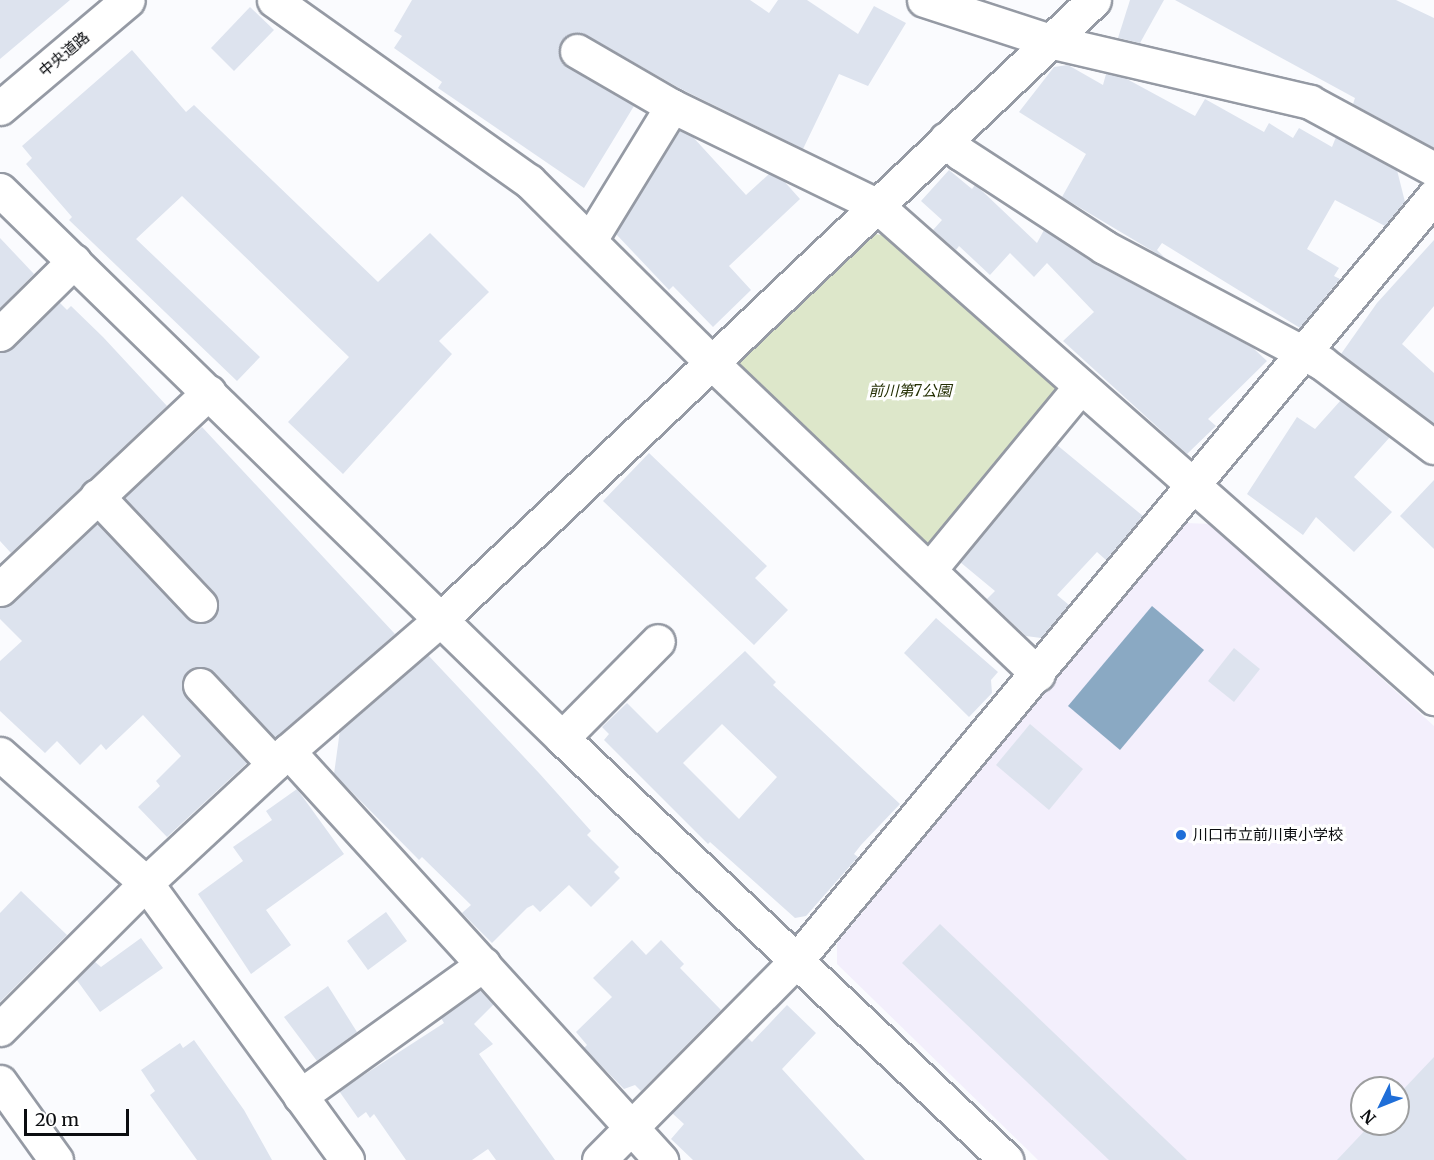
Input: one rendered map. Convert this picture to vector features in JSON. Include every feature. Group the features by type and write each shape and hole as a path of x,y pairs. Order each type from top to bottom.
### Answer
{"street":[{"name":"中央道路","path":"0,108 128,0"},
{"path":"274,0 529,181 711,362 1038,674"},
{"path":"924,0 1053,42 1310,102 1434,169"},
{"path":"0,1029 146,883 281,758 440,620 876,205 1053,42 1094,0"},
{"path":"578,51 672,106 876,205 1434,698"},
{"path":"590,240 672,106"},
{"path":"946,139 960,153 1104,247 1323,363 1434,447"},
{"path":"0,190 562,738 795,962 1006,1160"},
{"path":"599,1160 795,962 1305,355 1434,196"},
{"path":"0,334 74,261"},
{"path":"930,569 1080,387"},
{"path":"4,576 97,496 209,392"},
{"path":"97,496 200,605"},
{"path":"562,738 658,641"},
{"path":"200,685 281,758 484,964 662,1160"},
{"path":"0,754 146,883 347,1160"},
{"path":"300,1096 484,964"},
{"path":"0,1082 56,1160"}],"shaded area":[{"name":"川口市立前川東小学校","path":"1186,523 1211,524 1434,726 1434,1160 1038,1160 837,964 837,943"}],"green space":[{"name":"前川第7公園","path":"871,233 891,237 1057,386 1059,398 939,547 927,545 739,372 741,356"}],"water":[{"path":"1152,606 1204,650 1120,750 1068,706"}],"building":[{"path":"0,0 70,0 0,59"},
{"path":"412,0 750,0 769,13 778,0 807,0 858,34 874,6 906,23 868,86 839,74 803,149 681,89 586,35 568,35 561,42 561,61 634,106 584,188 438,88 442,82 394,48 402,36 394,31"},
{"path":"1130,0 1164,0 1140,43 1118,38"},
{"path":"1175,0 1396,0 1434,18 1434,148 1353,104 1355,98"},
{"path":"250,7 274,30 234,71 211,48"},
{"path":"132,50 186,112 194,105 378,282 430,233 489,292 439,341 452,354 343,474 288,422 349,357 182,196 136,239 260,357 237,381 69,220 72,217 26,164 32,158 22,146"},
{"path":"1068,65 1103,85 1106,74 1125,78 1195,116 1205,99 1264,132 1269,123 1293,138 1299,128 1332,147 1336,137 1397,170 1405,202 1385,226 1335,200 1307,249 1339,268 1334,276 1340,279 1300,328 1162,243 1157,250 1166,259 1062,197 1086,154 1019,112 1054,67"},
{"path":"680,131 692,136 746,195 769,174 783,180 800,199 729,266 751,290 713,327 673,286 669,290 616,234"},
{"path":"949,170 972,189 975,185 980,189 1037,243 1044,230 1095,264 1253,348 1267,361 1208,419 1216,426 1187,454 1063,341 1094,312 1047,263 1034,277 1010,253 990,275 959,246 956,250 933,230 942,220 921,201"},
{"path":"0,238 34,274 0,308"},
{"path":"1434,240 1434,306 1402,344 1434,373 1434,424 1341,354 1377,303"},
{"path":"59,302 67,310 71,306 167,406 11,553 0,541 0,352 13,347"},
{"path":"1341,400 1390,437 1354,477 1392,512 1354,552 1316,517 1303,535 1247,494 1297,417 1315,429"},
{"path":"202,427 395,634 275,738 213,672 196,667 188,671 182,680 186,697 247,763 167,837 138,807 160,786 156,781 181,756 143,715 106,750 101,744 80,765 57,741 45,753 0,711 0,661 22,641 0,619 0,608 13,603 97,523 187,618 195,623 212,619 218,610 214,592 124,498"},
{"path":"1057,445 1143,516 1106,560 1097,552 1057,595 1069,605 1041,638 1026,636 987,599 995,591 960,562"},
{"path":"649,453 767,566 755,578 788,610 754,645 603,501"},
{"path":"1434,480 1434,549 1400,516"},
{"path":"936,618 998,672 991,680 992,693 969,717 904,653"},
{"path":"1234,648 1260,669 1234,702 1208,681"},
{"path":"745,651 776,682 773,685 900,804 861,845 854,854 858,857 806,916 795,918 710,842 708,844 604,740 609,734 602,727 627,703 657,733","holes":["722,724 777,777 739,819 683,763"]},
{"path":"428,655 539,773 591,831 587,835 619,867 614,872 620,878 591,907 569,885 540,912 533,905 527,908 492,943 462,913 471,905 422,857 419,860 334,774 340,730"},
{"path":"1030,724 1083,769 1049,810 996,765"},
{"path":"297,789 344,854 266,910 291,945 251,974 198,894 243,861 233,847 272,820 266,811"},
{"path":"21,891 67,935 0,1002 0,913"},
{"path":"386,912 407,941 368,970 347,941"},
{"path":"940,924 1187,1160 1109,1160 902,963"},
{"path":"141,938 163,968 100,1012 76,979 94,961 101,967"},
{"path":"632,940 646,955 661,940 684,964 680,968 721,1010 641,1091 635,1085 624,1089 584,1048 587,1045 576,1032 612,997 593,978"},
{"path":"328,986 357,1032 317,1061 284,1017"},
{"path":"480,990 494,1004 474,1024 493,1044 479,1054 555,1160 496,1160 488,1149 472,1160 406,1160 374,1114 370,1118 366,1112 358,1118 339,1091 444,1023 441,1018"},
{"path":"787,1005 816,1033 782,1069 865,1160 693,1160 671,1139 684,1124 672,1113 747,1037 752,1042"},
{"path":"194,1040 244,1110 272,1160 197,1160 150,1095 155,1091 141,1070 180,1043 183,1048"},
{"path":"1434,1057 1434,1160 1337,1160 1360,1136 1410,1136 1410,1082"}],"place":[{"name":"川口市立前川東小学校","path":"1181,835"}]}
